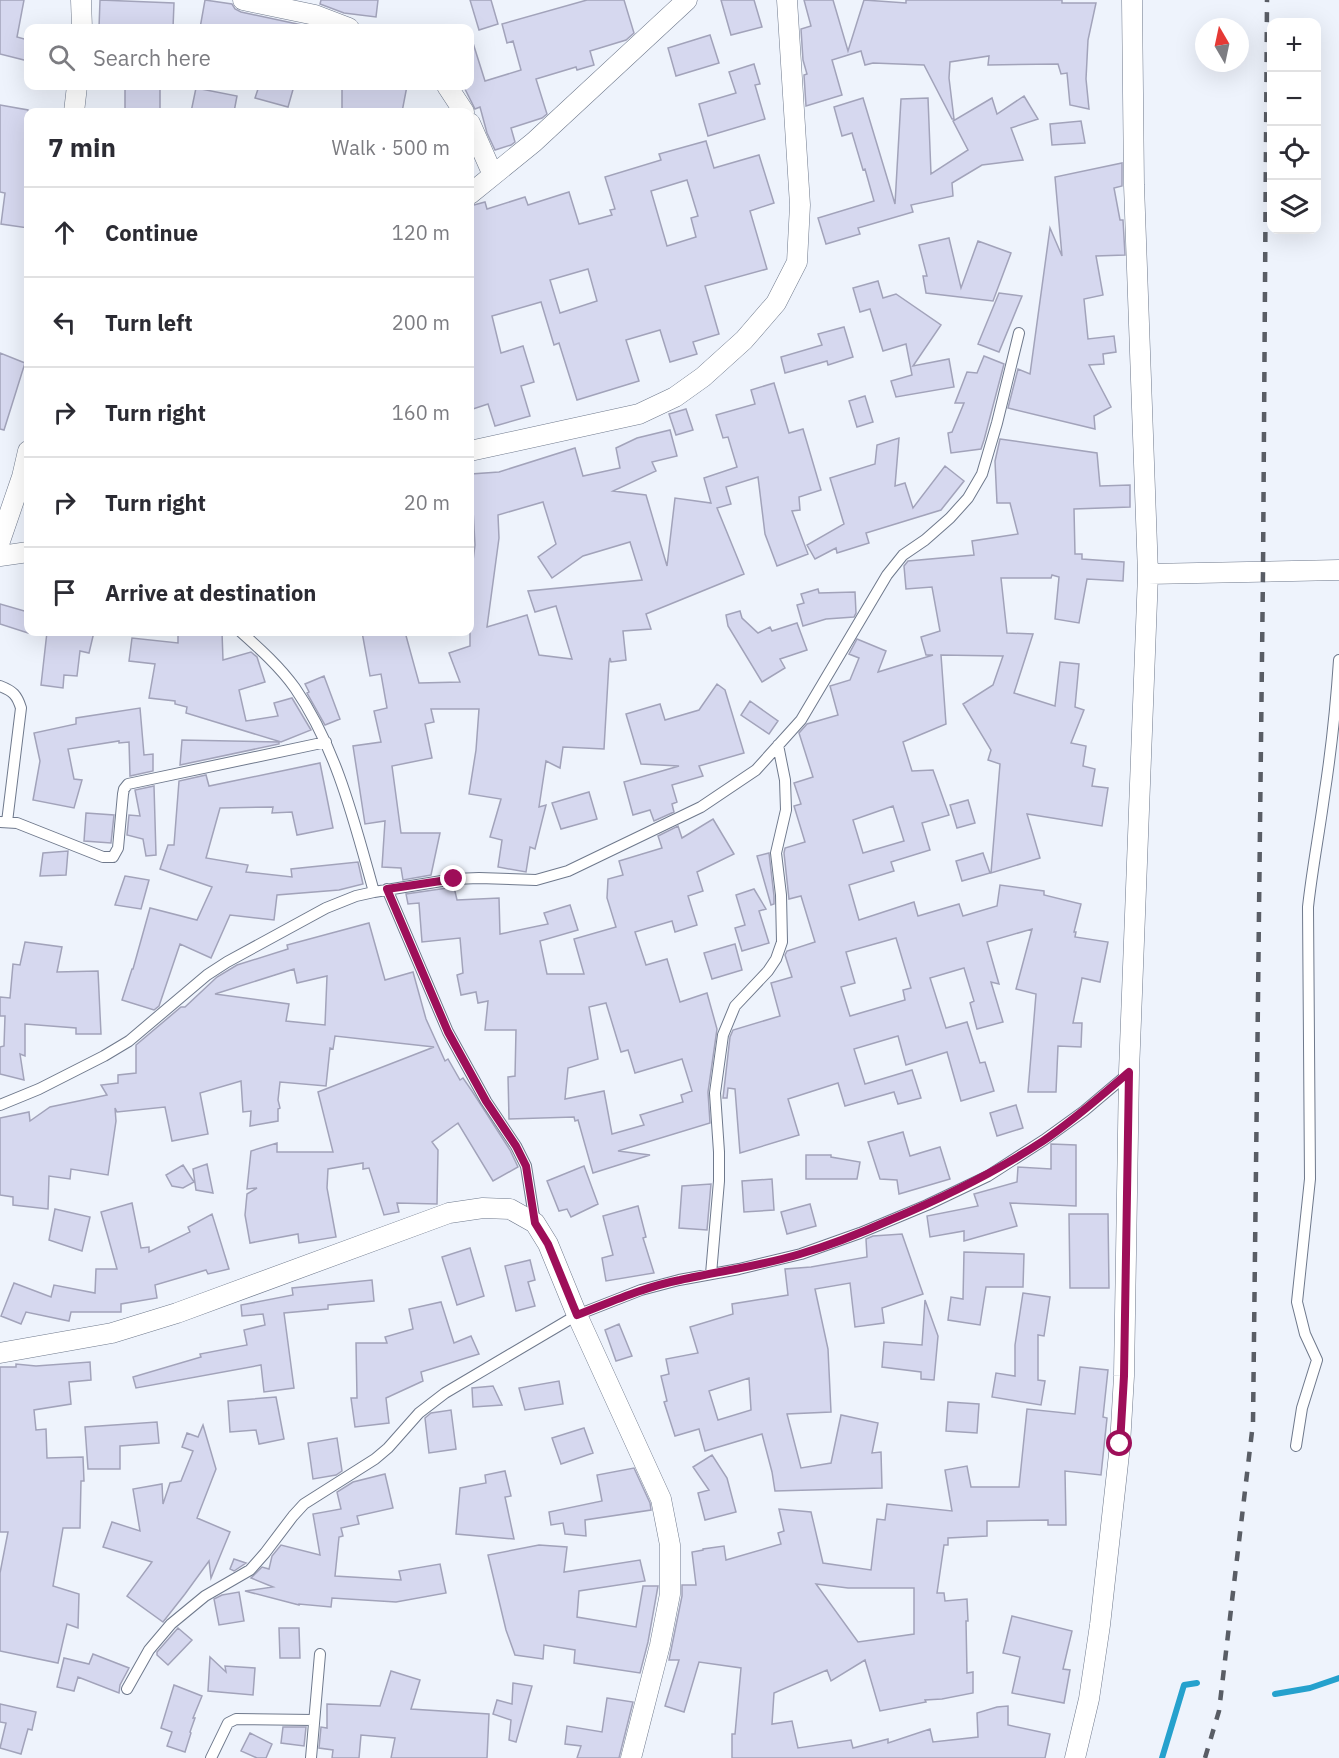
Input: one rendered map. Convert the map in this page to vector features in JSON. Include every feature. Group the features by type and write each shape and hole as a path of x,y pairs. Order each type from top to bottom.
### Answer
{"street":[{"path":"81,0 82,24"},
{"path":"243,0 315,8 342,24"},
{"path":"474,191 534,142 687,0"},
{"path":"474,450 639,414 675,397 704,377 744,340 776,303 797,262 800,205 787,0"},
{"path":"1075,1758 1089,1699 1100,1625 1120,1444 1124,1376 1129,1072 1148,574 1134,185 1132,0"},
{"path":"74,108 76,90"},
{"path":"450,90 462,108"},
{"path":"474,132 493,175"},
{"path":"0,541 24,478"},
{"path":"0,556 24,553"},
{"path":"1148,574 1339,570"},
{"path":"0,1353 112,1333 177,1313 449,1213 483,1208 510,1209 535,1223 548,1244 577,1315 661,1499 670,1545 668,1605 631,1758"}],"lane":[{"path":"0,1105 39,1089 129,1041 207,975 326,908 356,896 387,889 454,879 536,880 568,871 701,807 756,770 801,720 887,575 903,555 925,540 968,498 982,474 1019,333"},
{"path":"245,636 273,663 294,688 326,742 346,794 374,892"},
{"path":"1296,1446 1302,1408 1317,1360 1305,1334 1297,1302 1310,1179 1308,907 1312,864 1324,801 1334,724 1339,660"},
{"path":"0,686 18,696 21,708 3,822 17,823 104,857 113,858 118,848 123,794 128,784 326,742"},
{"path":"711,1274 719,1181 715,1093 723,1035 735,1006 768,971 776,959 782,942 781,895 776,853 786,810 785,780 778,745"},
{"path":"387,889 448,1032 486,1101 516,1146 526,1166 535,1223"},
{"path":"127,1689 149,1650 171,1624 205,1596 250,1570 304,1504 375,1459 419,1413 445,1393 577,1315 641,1290 801,1254 860,1233 927,1205 987,1176 1044,1140 1129,1072"},
{"path":"311,1758 320,1654"},
{"path":"211,1758 228,1723 236,1719 314,1720"}],"building":[{"path":"0,0 24,0 17,37 24,39 24,60 0,54"},
{"path":"100,0 174,3 173,24 99,24"},
{"path":"205,0 232,4 241,12 297,24 201,24"},
{"path":"321,0 378,0 376,17 344,13 320,4"},
{"path":"470,0 491,0 498,24 479,30"},
{"path":"587,0 624,0 634,33 626,40 590,51 594,65 577,70 576,67 536,79 547,114 542,118 511,128 515,142 495,150 487,133 480,107 475,109 466,90 474,90 474,46 485,81 521,70 513,41 507,43 502,24"},
{"path":"721,0 754,0 762,27 731,35"},
{"path":"804,0 833,0 848,51 864,0 906,3 906,0 1062,0 1062,3 1096,3 1088,40 1086,79 1089,109 1070,105 1067,73 1061,74 1058,64 988,65 989,56 950,62 949,78 954,119 952,119 924,65 873,63 865,65 861,51 832,60 842,95 806,106 804,75 807,74 803,60 801,29 811,26"},
{"path":"710,35 719,63 676,76 668,48"},
{"path":"754,64 760,84 755,85 765,119 708,136 699,104 736,93 729,72"},
{"path":"125,90 160,90 160,108 125,108"},
{"path":"196,90 237,96 235,108 192,108"},
{"path":"258,90 293,90 288,107 255,98"},
{"path":"342,90 406,90 403,108 342,108"},
{"path":"1024,96 1038,119 1011,128 1023,160 982,165 952,183 953,196 911,205 913,212 858,228 860,234 826,244 818,218 874,201 852,133 842,136 834,107 863,98 895,204 901,99 928,98 931,174 968,150 953,121 992,98 997,114"},
{"path":"0,105 24,109 24,227 1,224 5,193 0,192"},
{"path":"1081,121 1085,143 1052,145 1050,124"},
{"path":"706,141 714,168 759,155 774,203 750,211 767,269 705,286 719,334 693,342 697,354 670,362 660,330 626,340 639,381 577,400 559,343 554,345 541,302 492,316 501,353 523,346 534,382 521,386 530,416 495,426 488,404 474,409 474,205 485,202 487,209 525,197 528,205 569,192 579,224 612,215 610,210 615,209 605,177 661,160 659,154","holes":["687,180 698,216 691,218 696,237 667,246 651,191","588,269 597,301 560,313 550,280"]},
{"path":"1122,163 1122,186 1114,188 1120,220 1123,220 1125,255 1096,256 1103,295 1084,299 1088,339 1114,336 1116,352 1103,354 1104,364 1089,365 1111,407 1094,416 1095,429 1008,408 1018,369 1030,374 1050,228 1062,256 1055,177"},
{"path":"949,238 961,288 978,241 1011,253 993,301 926,293 923,276 927,276 919,245"},
{"path":"878,281 883,298 896,294 941,325 913,366 949,359 954,387 896,397 891,381 912,375 906,344 883,351 870,309 860,312 853,288"},
{"path":"999,293 1022,296 999,352 978,344"},
{"path":"844,327 853,357 828,365 827,361 785,373 781,357 822,345 818,334"},
{"path":"0,353 24,363 24,366 4,430 0,429"},
{"path":"984,356 1004,364 981,449 951,453 948,433 952,432 964,403 955,403 967,372 977,373"},
{"path":"774,383 789,433 803,429 821,490 799,497 800,510 792,511 808,554 777,566 765,534 758,477 726,487 731,504 717,508 744,574 646,614 651,629 623,631 626,660 611,662 610,658 609,662 604,749 563,747 560,768 546,761 539,807 546,805 535,849 530,847 526,872 498,867 502,840 490,837 501,799 469,794 476,750 479,709 431,709 434,722 425,724 432,758 392,766 401,833 440,833 431,875 403,880 401,868 382,867 385,821 365,824 353,746 381,742 374,711 387,708 381,674 370,676 363,636 406,636 419,683 460,682 449,653 470,646 470,636 474,636 474,474 499,472 575,448 583,476 620,468 616,448 637,438 670,430 677,456 652,462 656,471 613,491 646,495 667,566 675,498 711,503 704,478 737,467 728,437 723,438 716,415 755,404 751,390","holes":["543,502 556,544 538,557 552,578 583,556 630,542 642,580 528,591 535,612 556,606 572,659 539,655 527,615 487,627 499,538 498,515"]},
{"path":"865,396 873,422 857,427 849,401"},
{"path":"686,409 693,430 676,435 669,414"},
{"path":"899,438 895,486 905,483 913,508 945,466 964,481 941,510 866,533 869,543 837,553 836,548 815,559 807,545 844,524 830,478 875,464 877,445"},
{"path":"1000,439 1097,453 1100,486 1130,485 1130,507 1074,509 1075,554 1082,554 1082,559 1124,562 1123,581 1087,579 1079,623 1055,619 1059,577 1052,575 1051,578 1001,578 1007,633 1033,634 1014,693 1055,706 1060,662 1079,664 1075,707 1084,710 1071,743 1086,746 1083,766 1095,769 1092,786 1108,788 1102,826 1027,814 1040,858 991,873 1000,764 988,760 991,750 963,704 993,685 1003,656 941,655 946,724 903,742 912,771 933,770 949,815 922,823 930,850 891,862 894,871 849,885 859,920 914,902 918,916 959,904 963,916 997,906 1000,885 1044,891 1044,895 1081,904 1074,932 1076,932 1075,937 1108,942 1100,982 1082,978 1073,1023 1082,1023 1081,1047 1058,1046 1056,1092 1028,1092 1036,994 1016,989 1032,929 987,942 999,984 991,982 1003,1022 977,1029 970,1003 974,1001 964,968 930,978 946,1028 967,1022 980,1063 985,1062 994,1091 961,1101 947,1052 906,1065 898,1036 854,1049 865,1084 912,1070 921,1098 898,1104 894,1092 845,1106 838,1083 788,1099 799,1135 740,1153 735,1089 728,1088 727,1098 723,1098 730,1037 733,1030 780,1016 771,983 792,977 785,955 787,951 815,942 801,896 789,899 784,853 785,848 805,842 794,806 801,804 794,783 813,777 799,733 807,724 838,715 830,686 850,680 859,658 849,654 857,639 886,651 878,672 933,655 926,655 921,637 940,631 932,587 906,589 904,566 908,561 974,555 972,541 1018,534 1010,503 997,503 995,461","holes":["893,806 904,841 863,853 853,820","896,938 911,988 903,990 905,1000 850,1016 841,987 855,983 846,952"]},
{"path":"818,589 819,593 855,592 856,613 854,617 826,619 803,626 797,605 804,603 801,594"},
{"path":"0,604 24,611 24,632 0,624"},
{"path":"740,611 742,618 758,633 770,627 772,631 797,623 807,650 780,659 785,668 762,682 728,626 726,615"},
{"path":"47,636 93,636 89,653 80,651 77,676 64,675 63,688 41,685"},
{"path":"178,636 222,636 223,660 251,652 257,657 265,682 239,690 246,721 278,716 274,703 292,698 311,730 281,742 186,713 187,707 175,704 175,701 149,698 155,664 129,661 132,638 178,643"},
{"path":"324,676 340,719 325,725 307,693 309,692 305,684"},
{"path":"717,684 725,690 744,753 699,766 703,776 672,785 677,802 672,804 674,812 654,821 650,810 633,815 624,782 679,766 641,764 626,714 660,704 665,720 699,710"},
{"path":"750,701 778,721 769,734 741,715"},
{"path":"140,708 144,755 153,754 153,771 130,776 129,742 119,743 119,741 68,749 74,779 82,780 74,808 33,800 40,761 34,733 76,724 76,718"},
{"path":"182,740 279,742 279,744 180,765"},
{"path":"320,763 333,828 297,835 292,812 272,813 273,807 220,808 206,858 248,865 246,872 292,877 291,869 358,862 363,884 339,890 277,895 274,920 230,915 211,958 180,944 159,1006 154,1010 122,1000 150,908 197,920 212,887 160,869 168,845 174,845 179,781 206,775 209,786"},
{"path":"154,786 156,855 146,856 143,839 127,835 129,815 140,816 135,790"},
{"path":"589,792 597,819 561,829 552,803"},
{"path":"968,800 975,823 957,828 950,805"},
{"path":"86,813 114,815 111,843 84,841"},
{"path":"713,819 734,854 697,872 703,891 688,896 697,925 675,932 672,921 635,932 646,965 667,959 680,1002 707,993 717,1029 708,1092 710,1123 618,1151 650,1155 593,1173 578,1120 575,1121 574,1117 509,1119 508,1077 515,1076 516,1030 485,1030 488,1001 478,1003 476,992 461,995 457,975 463,973 460,938 422,942 419,903 408,904 406,894 454,887 457,900 499,898 500,934 548,924 544,913 570,905 578,930 540,941 547,974 584,974 574,939 616,927 607,898 608,879 623,875 619,861 662,848 658,836 678,826 682,838","holes":["606,1003 621,1052 628,1050 635,1073 682,1059 692,1091 681,1095 683,1102 640,1115 644,1125 612,1134 604,1091 565,1099 568,1068 598,1059 589,1007"]},
{"path":"68,851 66,875 40,876 43,853"},
{"path":"769,853 774,896 774,904 771,905 757,856"},
{"path":"983,853 990,873 962,881 956,861"},
{"path":"125,876 149,880 141,909 115,905"},
{"path":"754,889 766,909 759,911 769,943 742,951 735,928 745,925 736,895"},
{"path":"369,923 385,980 413,972 426,1019 445,1061 448,1059 460,1080 463,1078 472,1091 510,1150 518,1167 493,1181 458,1123 432,1142 438,1150 437,1204 397,1203 399,1212 384,1215 369,1168 363,1169 363,1163 328,1169 327,1188 336,1237 299,1243 298,1234 250,1243 245,1215 247,1194 257,1188 247,1189 251,1151 277,1143 277,1152 333,1152 318,1092 434,1047 335,1036 333,1049 330,1048 326,1086 280,1082 278,1121 250,1126 251,1111 243,1112 241,1081 200,1093 208,1134 172,1141 165,1107 117,1112 115,1108 116,1121 108,1175 71,1169 70,1179 49,1176 48,1209 13,1205 13,1197 0,1195 0,1118 29,1112 30,1121 50,1107 107,1095 101,1085 118,1083 118,1075 136,1073 136,1045 181,1007 185,1007 217,977 237,965 288,949 287,945","holes":["294,969 297,983 327,976 325,1025 286,1021 289,1004 215,994"]},
{"path":"25,942 62,947 57,972 98,971 101,1034 76,1034 76,1028 25,1024 25,1056 20,1054 24,1080 0,1074 0,1047 4,1046 5,1016 0,1016 0,997 10,998 13,964 20,965"},
{"path":"735,944 742,970 712,979 704,953"},
{"path":"1016,1105 1023,1128 997,1136 990,1113"},
{"path":"903,1132 910,1156 940,1147 950,1179 899,1194 897,1180 880,1179 868,1142"},
{"path":"1051,1144 1076,1145 1076,1206 1010,1203 1017,1226 964,1241 964,1231 930,1237 927,1216 978,1206 974,1194 1017,1182 1018,1167 1051,1169"},
{"path":"806,1155 831,1155 831,1157 860,1162 857,1179 806,1179"},
{"path":"207,1164 213,1193 196,1190 193,1169"},
{"path":"183,1165 194,1182 183,1188 172,1186 166,1175"},
{"path":"584,1166 598,1204 571,1217 567,1209 559,1211 547,1181"},
{"path":"772,1179 774,1210 744,1212 742,1181"},
{"path":"711,1184 707,1230 679,1228 682,1186"},
{"path":"132,1203 141,1248 149,1247 149,1252 190,1232 188,1227 212,1214 229,1269 208,1274 206,1270 155,1285 157,1298 121,1304 121,1312 71,1312 69,1321 26,1312 21,1324 1,1316 14,1283 51,1297 54,1285 95,1293 96,1269 117,1269 101,1212"},
{"path":"810,1204 816,1226 787,1234 781,1212"},
{"path":"638,1206 646,1237 643,1238 654,1273 606,1281 602,1258 613,1255 603,1216"},
{"path":"55,1209 90,1217 82,1251 49,1240"},
{"path":"1069,1214 1108,1214 1109,1288 1070,1288"},
{"path":"902,1234 923,1294 882,1308 884,1323 855,1327 850,1283 815,1289 828,1349 831,1412 787,1414 801,1468 831,1463 841,1415 878,1423 872,1453 881,1452 882,1488 775,1491 762,1434 705,1451 699,1429 675,1436 664,1402 667,1401 661,1376 669,1374 666,1359 698,1353 690,1327 733,1314 732,1304 788,1295 785,1269 867,1257 866,1239 873,1236","holes":["749,1378 751,1410 718,1420 709,1391"]},
{"path":"470,1248 484,1296 457,1305 442,1257"},
{"path":"964,1252 1024,1254 1023,1287 986,1287 980,1325 948,1320 951,1297 963,1299"},
{"path":"530,1260 535,1280 528,1282 535,1306 516,1311 505,1266"},
{"path":"372,1280 374,1301 328,1305 328,1309 284,1313 294,1388 264,1392 261,1365 136,1388 133,1377 201,1357 200,1354 247,1345 244,1330 265,1325 263,1314 242,1316 241,1305 293,1295 292,1288"},
{"path":"1023,1293 1050,1297 1044,1336 1038,1335 1038,1380 1045,1381 1041,1405 992,1397 996,1373 1015,1376 1015,1345"},
{"path":"925,1300 938,1336 934,1380 921,1379 921,1372 882,1367 884,1342 922,1345"},
{"path":"441,1302 454,1343 471,1336 479,1354 421,1372 423,1381 386,1398 389,1423 355,1427 351,1398 357,1398 356,1343 387,1343 385,1337 413,1329 409,1309"},
{"path":"619,1324 632,1356 616,1361 605,1330"},
{"path":"90,1362 91,1380 69,1382 71,1404 34,1410 36,1430 46,1429 47,1458 83,1457 84,1481 81,1481 80,1528 63,1528 53,1586 79,1594 78,1628 67,1624 58,1663 0,1651 0,1573 8,1532 0,1532 0,1367 16,1367 16,1364 36,1366"},
{"path":"1080,1367 1108,1370 1103,1417 1107,1418 1101,1475 1065,1471 1066,1525 1048,1525 1048,1520 987,1521 987,1536 948,1538 948,1545 944,1545 937,1593 944,1593 945,1601 967,1599 967,1673 973,1672 973,1693 925,1700 926,1702 880,1711 865,1660 831,1681 827,1670 774,1693 772,1724 792,1721 798,1748 851,1740 853,1748 888,1739 888,1743 930,1729 933,1742 978,1737 977,1713 1008,1706 1008,1725 1050,1734 1045,1758 732,1758 732,1734 735,1734 741,1668 699,1662 684,1712 665,1706 679,1660 669,1660 682,1596 682,1585 696,1585 692,1552 724,1546 726,1560 781,1544 778,1533 784,1531 779,1509 811,1512 823,1563 871,1570 877,1519 885,1520 887,1504 952,1511 945,1470 967,1466 971,1487 1019,1487 1027,1409 1075,1414","holes":["816,1584 848,1588 914,1588 914,1634 858,1642"]},
{"path":"559,1381 563,1404 525,1410 519,1388"},
{"path":"493,1386 502,1405 473,1407 472,1388"},
{"path":"276,1397 284,1439 259,1444 256,1430 230,1432 228,1401"},
{"path":"948,1402 979,1404 977,1433 946,1431"},
{"path":"451,1410 456,1449 429,1453 425,1418 431,1413"},
{"path":"157,1422 159,1443 120,1446 120,1469 88,1469 85,1427"},
{"path":"203,1425 216,1469 197,1518 230,1532 211,1578 209,1561 163,1622 127,1596 152,1562 103,1547 112,1522 140,1531 133,1489 162,1484 163,1504 170,1483 181,1481 193,1451 182,1447 187,1433 198,1437"},
{"path":"584,1428 593,1453 561,1464 552,1438"},
{"path":"337,1438 342,1471 336,1475 313,1479 308,1443"},
{"path":"712,1455 727,1478 736,1512 705,1520 698,1493 709,1490 693,1467"},
{"path":"634,1468 651,1510 585,1520 586,1536 565,1534 563,1523 551,1525 549,1512 602,1501 597,1475"},
{"path":"505,1471 511,1496 505,1497 514,1539 456,1534 460,1488 486,1483 485,1475"},
{"path":"385,1474 393,1508 357,1516 359,1524 341,1528 343,1536 339,1537 335,1576 401,1580 399,1571 440,1564 446,1593 396,1602 332,1598 331,1607 299,1605 245,1591 273,1587 251,1578 262,1567 269,1569 272,1556 281,1545 320,1555 313,1514 341,1509 337,1492 353,1482"},
{"path":"539,1545 567,1547 564,1572 640,1560 645,1581 579,1591 577,1617 636,1627 643,1586 658,1586 640,1673 574,1663 575,1650 544,1645 543,1659 515,1655 506,1630 488,1555"},
{"path":"234,1559 246,1563 234,1571 230,1569"},
{"path":"239,1592 244,1621 219,1625 214,1599"},
{"path":"1012,1616 1072,1631 1063,1669 1070,1670 1064,1703 1012,1693 1020,1657 1003,1653"},
{"path":"178,1628 192,1640 168,1665 157,1655 157,1652"},
{"path":"279,1628 299,1628 300,1658 280,1658"},
{"path":"93,1654 129,1668 120,1685 119,1693 78,1677 74,1691 57,1687 64,1658 89,1664"},
{"path":"210,1657 226,1672 225,1666 255,1668 253,1695 208,1691"},
{"path":"391,1671 420,1680 411,1709 489,1714 487,1758 391,1758 395,1738 361,1735 359,1758 332,1758 333,1750 319,1748 321,1727 327,1728 327,1704 380,1706"},
{"path":"513,1683 532,1686 516,1742 509,1740 511,1720 493,1714 497,1700 512,1704"},
{"path":"174,1685 202,1696 193,1718 195,1718 185,1752 167,1746 172,1732 161,1728"},
{"path":"607,1698 633,1702 619,1758 577,1758 581,1746 565,1744 567,1726 602,1732"},
{"path":"0,1704 36,1712 32,1730 28,1729 21,1754 0,1748 6,1723 0,1722"},
{"path":"283,1727 306,1727 304,1746 281,1743"},
{"path":"250,1733 272,1744 266,1758 257,1758 241,1751"}],"waterway":[{"path":"1275,1694 1310,1688 1339,1678"},
{"path":"1162,1758 1184,1685 1197,1683"}],"railway":[{"path":"1205,1758 1219,1711 1253,1423 1267,0"}],"route":[{"path":"454,879 387,889 448,1032 486,1101 516,1146 526,1166 535,1223 548,1244 577,1315 641,1290 801,1254 860,1233 927,1205 987,1176 1044,1140 1084,1111 1129,1072 1124,1376 1120,1444"}]}
